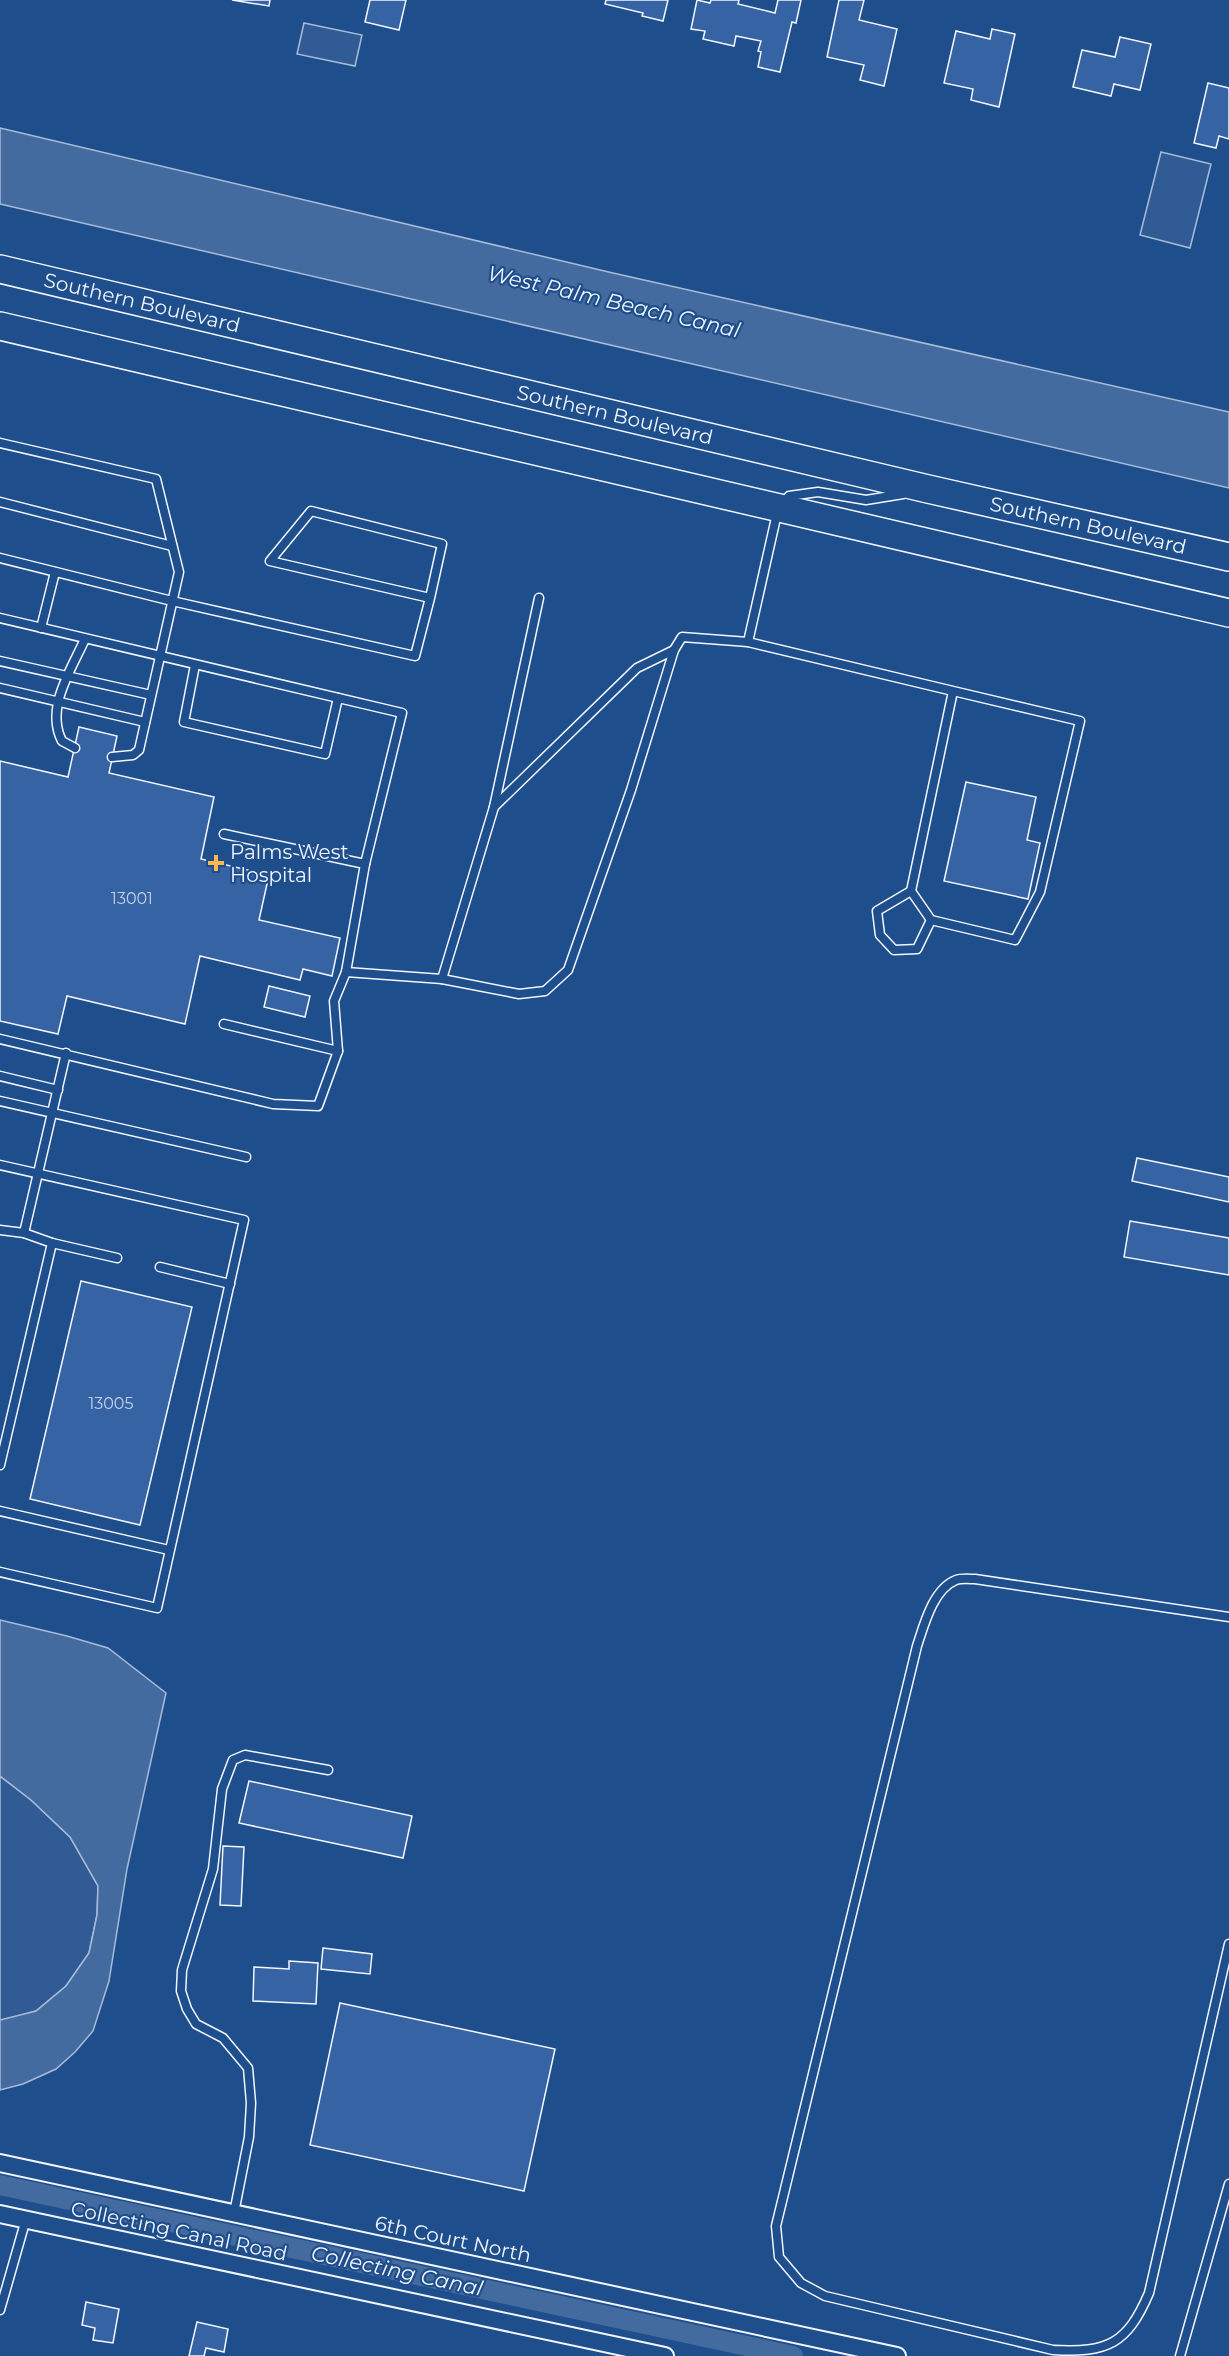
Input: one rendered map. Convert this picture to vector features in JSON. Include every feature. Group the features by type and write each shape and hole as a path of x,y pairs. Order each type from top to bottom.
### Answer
{"highway":[{"name":"Southern Boulevard","path":"0,269 928,489 1229,557"},
{"path":"0,326 1229,613"}],"street":[{"name":"6th Court North","path":"0,2163 897,2356"},
{"name":"Collecting Canal Road","path":"0,2214 665,2356"}],"lane":[{"path":"0,443 156,479 179,572 139,750 133,754 112,757"},
{"path":"748,642 778,509 789,496 818,492 866,500 928,489"},
{"path":"0,502 172,546"},
{"path":"0,558 172,601 415,656 430,598 442,544 311,511 270,561 430,598"},
{"path":"41,628 55,572"},
{"path":"442,980 494,807 539,598"},
{"path":"0,618 402,713 365,864 346,972 334,1001 338,1051 318,1106 273,1104 0,1039"},
{"path":"346,972 442,980 519,994 545,991 568,970 631,790 674,650 682,637 748,642 1080,721 1040,892 1015,940 931,920 911,891 953,691"},
{"path":"75,748 62,741 55,722 58,702 85,639"},
{"path":"494,807 637,668 674,650"},
{"path":"0,661 151,695"},
{"path":"195,665 184,722 326,754 338,698"},
{"path":"0,688 145,722"},
{"path":"224,834 365,864"},
{"path":"911,891 877,911 880,935 894,950 917,949 931,920"},
{"path":"224,1024 338,1051"},
{"path":"24,1233 66,1053"},
{"path":"0,1076 58,1090"},
{"path":"0,1101 246,1157"},
{"path":"0,1165 244,1220 157,1608 0,1572"},
{"path":"0,1230 24,1233 52,1243 117,1258"},
{"path":"0,1465 52,1243"},
{"path":"160,1267 230,1284"},
{"path":"0,1511 169,1550"},
{"path":"1229,1617 975,1578 956,1580 940,1593 927,1617 917,1646 846,1935 776,2226 780,2257 801,2283 825,2296 1053,2350 1083,2352 1103,2347 1122,2337 1139,2317 1149,2293 1229,1944"},
{"path":"234,2213 249,2137 251,2103 248,2068 223,2038 196,2024 181,1992 182,1970 213,1869 222,1789 233,1760 245,1755 328,1770"},
{"path":"1180,2356 1229,2184"},
{"path":"0,2310 26,2220"}],"shaded area":[{"path":"304,23 362,35 355,66 297,54"},
{"path":"1161,152 1211,164 1190,248 1140,235"},
{"path":"0,1776 31,1800 70,1837 98,1886 97,1915 89,1953 66,1986 36,2011 3,2021 0,2020"}],"water":[{"name":"West Palm Beach Canal","path":"0,128 613,273 1229,412 1229,488 0,204"},
{"path":"0,1620 108,1648 166,1693 127,1869 109,1981 93,2031 56,2069 23,2084 0,2090 0,2020 36,2011 66,1986 89,1953 97,1915 98,1886 70,1837 31,1800 0,1776"}],"building":[{"path":"232,0 270,0 269,6"},
{"path":"370,0 406,0 399,30 365,22"},
{"path":"606,0 668,0 663,21 642,16 643,13 605,4"},
{"path":"697,0 710,3 711,0 739,0 738,4 775,13 778,0 801,0 796,23 792,22 780,72 758,67 761,52 758,51 761,41 736,36 734,46 703,39 705,31 691,29"},
{"path":"839,0 864,0 859,20 897,29 884,86 860,80 864,65 827,57"},
{"path":"992,29 1015,34 999,107 971,100 973,89 944,83 956,31 990,39"},
{"path":"1120,37 1151,44 1140,90 1114,84 1111,96 1073,87 1082,50 1115,57"},
{"path":"1208,83 1229,88 1229,139 1219,136 1216,148 1194,143"},
{"name":"Palms West Hospital","path":"79,727 117,736 109,773 214,797 201,859 269,875 259,920 340,938 332,976 303,969 300,980 200,956 185,1024 67,996 58,1034 0,1021 0,761 68,777"},
{"path":"966,782 1036,797 1027,840 1040,843 1028,899 944,881"},
{"path":"269,986 310,996 305,1017 264,1007"},
{"path":"1137,1158 1229,1177 1229,1202 1132,1181"},
{"path":"1130,1221 1229,1238 1229,1275 1124,1257"},
{"path":"81,1281 192,1307 140,1525 30,1499"},
{"path":"249,1781 412,1816 403,1858 239,1823"},
{"path":"223,1846 244,1847 241,1906 220,1905"},
{"path":"323,1948 372,1954 370,1974 321,1969"},
{"path":"289,1961 318,1963 316,2004 253,2001 254,1967 289,1969"},
{"path":"340,2003 555,2049 524,2191 310,2145"},
{"path":"86,2302 119,2309 113,2343 93,2340 95,2328 82,2325"},
{"path":"197,2322 228,2329 224,2352 206,2348 204,2356 189,2356"}],"waterway":[{"name":"Collecting Canal","path":"0,2185 793,2356"}],"place":[{"name":"Palms West Hospital","path":"216,863"}]}
